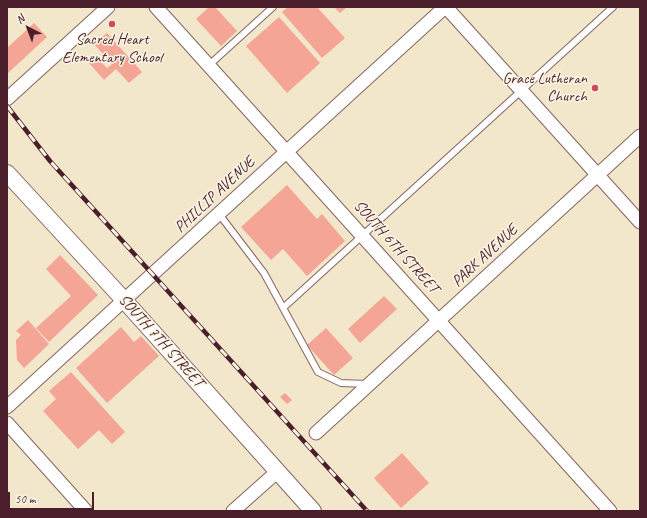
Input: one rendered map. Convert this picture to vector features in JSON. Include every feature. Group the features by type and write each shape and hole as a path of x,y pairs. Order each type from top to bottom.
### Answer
{"street":[{"path":"7,99 108,7"},
{"name":"SOUTH 6TH STREET","path":"156,7 610,511"},
{"path":"446,7 640,222"},
{"name":"PHILLIP AVENUE","path":"7,407 446,7"},
{"name":"PARK AVENUE","path":"316,433 640,136"},
{"name":"SOUTH 7TH STREET","path":"7,173 124,300 313,511"},
{"path":"7,423 86,511"},
{"path":"233,511 278,471"}],"lane":[{"path":"208,66 273,7"},
{"path":"284,308 613,7"},
{"path":"219,214 264,273 318,372 341,383 370,384"}],"building":[{"path":"209,7 215,7 237,31 221,46 196,19"},
{"path":"288,7 317,7 345,38 322,58 282,12"},
{"path":"334,7 347,7 340,13"},
{"path":"279,17 320,63 287,93 246,46"},
{"path":"34,23 47,37 7,74 7,48"},
{"path":"107,33 142,72 129,83 116,69 104,80 89,63 96,57 107,68 112,64 94,44"},
{"path":"287,185 317,219 322,214 345,241 307,276 283,249 271,260 241,227"},
{"path":"60,255 98,295 49,342 36,328 71,296 46,269"},
{"path":"384,296 397,309 360,343 348,329"},
{"path":"28,320 49,344 24,368 17,360 16,340 21,335 16,331"},
{"path":"121,327 134,342 141,336 159,356 107,403 76,368"},
{"path":"326,328 353,358 334,375 307,345"},
{"path":"71,372 125,432 112,444 99,430 78,449 43,411 56,399 49,391"},
{"path":"285,393 292,400 287,404 280,397"},
{"path":"402,453 429,483 401,508 374,478"}],"railway":[{"path":"7,106 50,161 367,511"}],"place":[{"name":"Sacred Heart Elementary School","path":"112,24"},
{"name":"Grace Lutheran Church","path":"595,88"}]}
